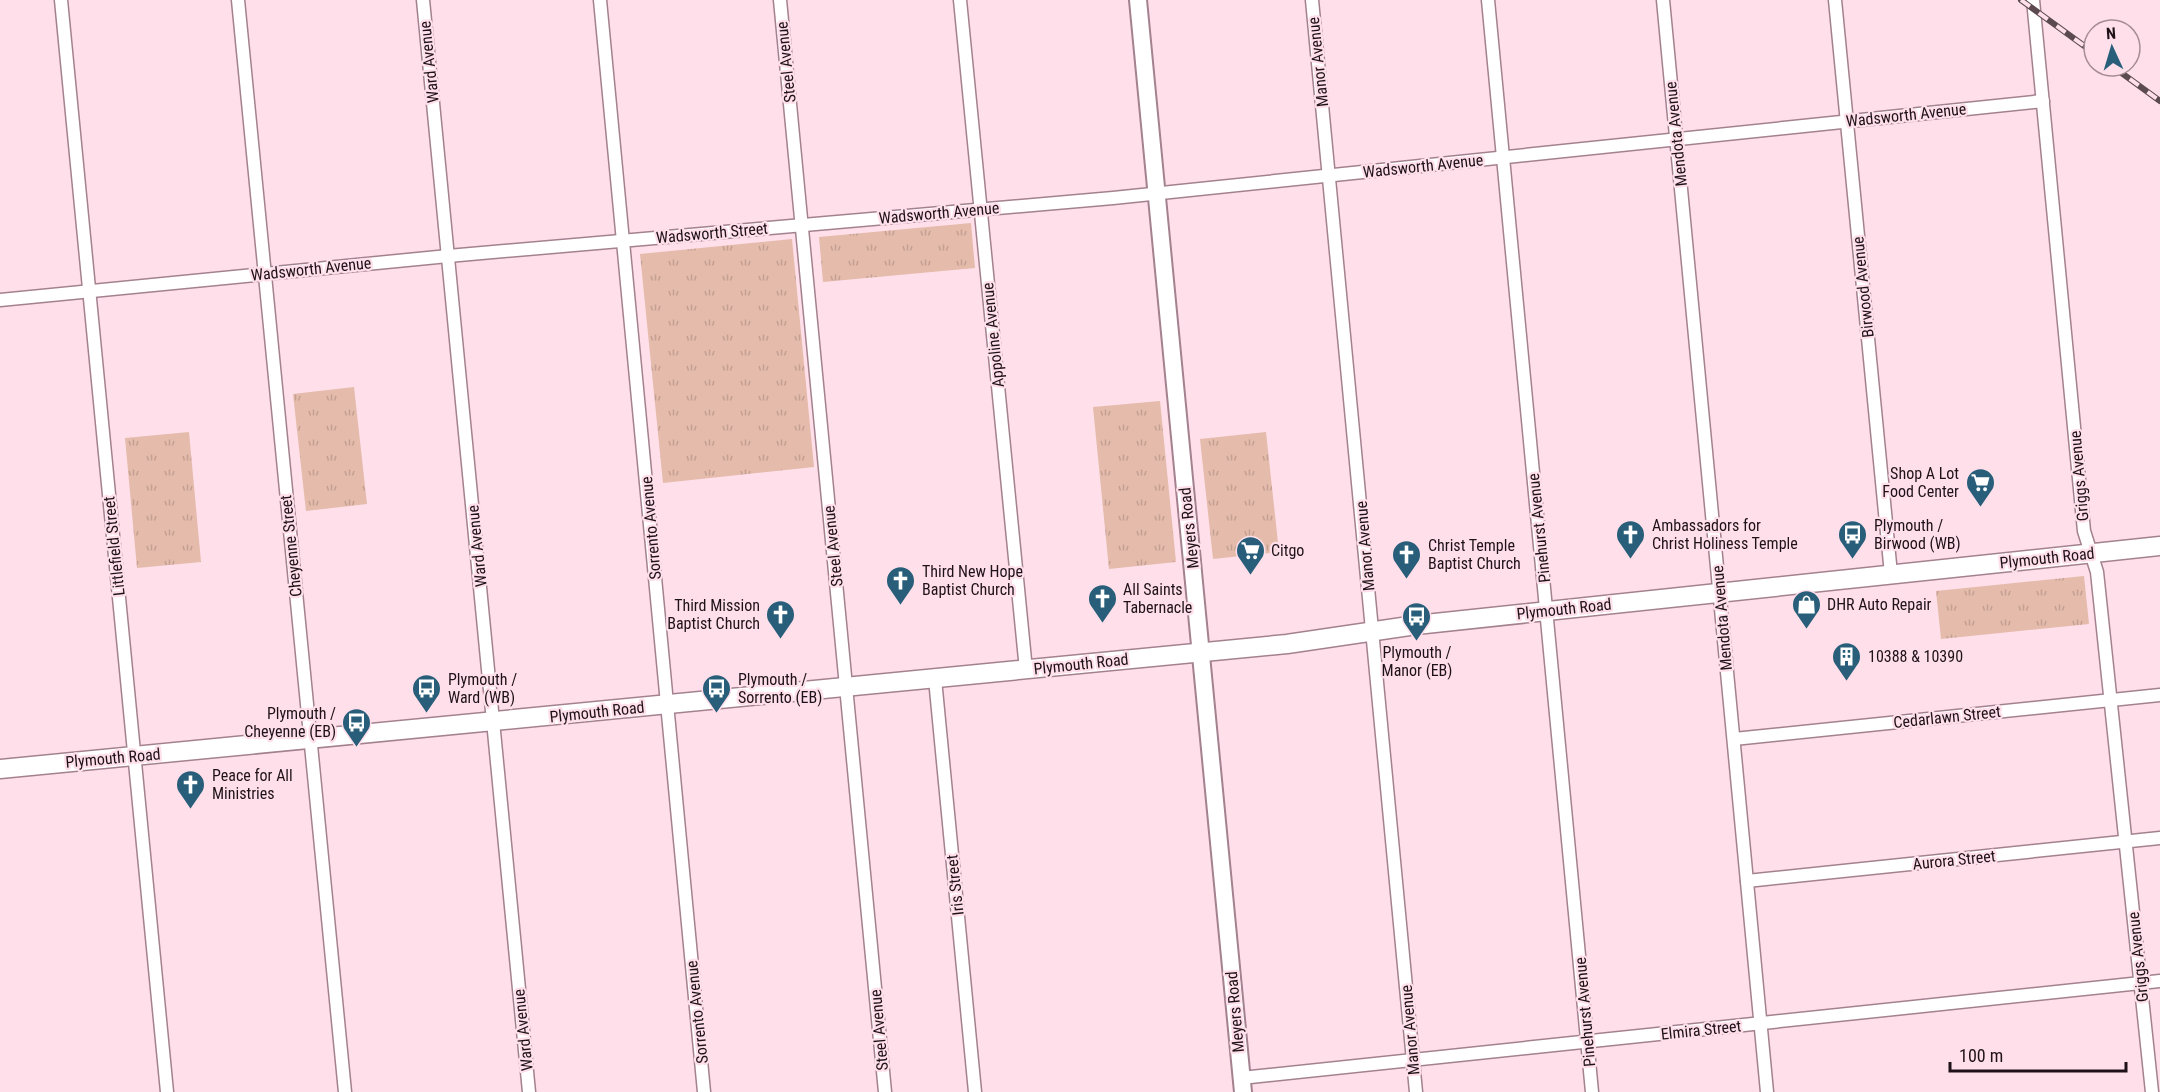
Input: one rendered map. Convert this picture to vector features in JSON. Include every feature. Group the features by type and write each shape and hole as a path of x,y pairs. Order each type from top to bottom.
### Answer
{"main road":[{"name":"Plymouth Road","path":"0,769 1287,644 1547,610 2160,546"}],"street":[{"name":"Littlefield Street","path":"61,0 167,1092"},
{"name":"Cheyenne Street","path":"238,0 345,1092"},
{"name":"Ward Avenue","path":"423,0 529,1092"},
{"name":"Sorrento Avenue","path":"600,0 704,1092"},
{"name":"Steel Avenue","path":"780,0 885,1092"},
{"name":"Appoline Avenue","path":"960,0 1026,670"},
{"name":"Meyers Road","path":"1138,0 1242,1085"},
{"name":"Manor Avenue","path":"1312,0 1416,1092"},
{"name":"Pinehurst Avenue","path":"1488,0 1592,1092"},
{"name":"Mendota Avenue","path":"1663,0 1767,1092"},
{"name":"Birwood Avenue","path":"1835,0 1891,574"},
{"name":"Griggs Avenue","path":"2033,0 2084,531 2097,572 2152,1092"},
{"name":"Wadsworth Avenue","path":"802,225 1157,194 2043,101"},
{"name":"Wadsworth Street","path":"623,241 802,225"},
{"name":"Wadsworth Avenue","path":"0,300 623,241"},
{"name":"Iris Street","path":"935,679 975,1092"},
{"name":"Cedarlawn Street","path":"1734,739 2160,695"},
{"name":"Aurora Street","path":"1747,881 2160,838"},
{"name":"Elmira Street","path":"1242,1085 1413,1060 2160,981"}],"green space":[{"path":"971,223 975,268 823,282 819,237"},
{"path":"792,239 814,467 663,483 640,254"},
{"path":"354,387 367,504 306,511 293,394"},
{"path":"1160,401 1176,562 1109,569 1093,407"},
{"path":"189,432 201,562 137,568 125,438"},
{"path":"1266,432 1279,552 1213,559 1200,439"},
{"path":"2084,576 2089,624 1941,639 1936,591"}],"railway":[{"path":"2021,0 2082,44"},
{"path":"2128,78 2160,101"}],"place":[{"name":"Shop A Lot Food Center","path":"1980,508"},
{"name":"Ambassadors for Christ Holiness Temple","path":"1631,560"},
{"name":"Plymouth / Birwood (WB)","path":"1853,560"},
{"name":"Citgo","path":"1250,576"},
{"name":"Christ Temple Baptist Church","path":"1407,580"},
{"name":"Third New Hope Baptist Church","path":"901,606"},
{"name":"All Saints Tabernacle","path":"1102,624"},
{"name":"DHR Auto Repair","path":"1806,630"},
{"name":"Third Mission Baptist Church","path":"781,640"},
{"name":"Plymouth / Manor (EB)","path":"1417,642"},
{"name":"10388 & 10390","path":"1847,682"},
{"name":"Plymouth / Ward (WB)","path":"427,714"},
{"name":"Plymouth / Sorrento (EB)","path":"717,714"},
{"name":"Plymouth / Cheyenne (EB)","path":"357,748"},
{"name":"Peace for All Ministries","path":"191,810"}]}
